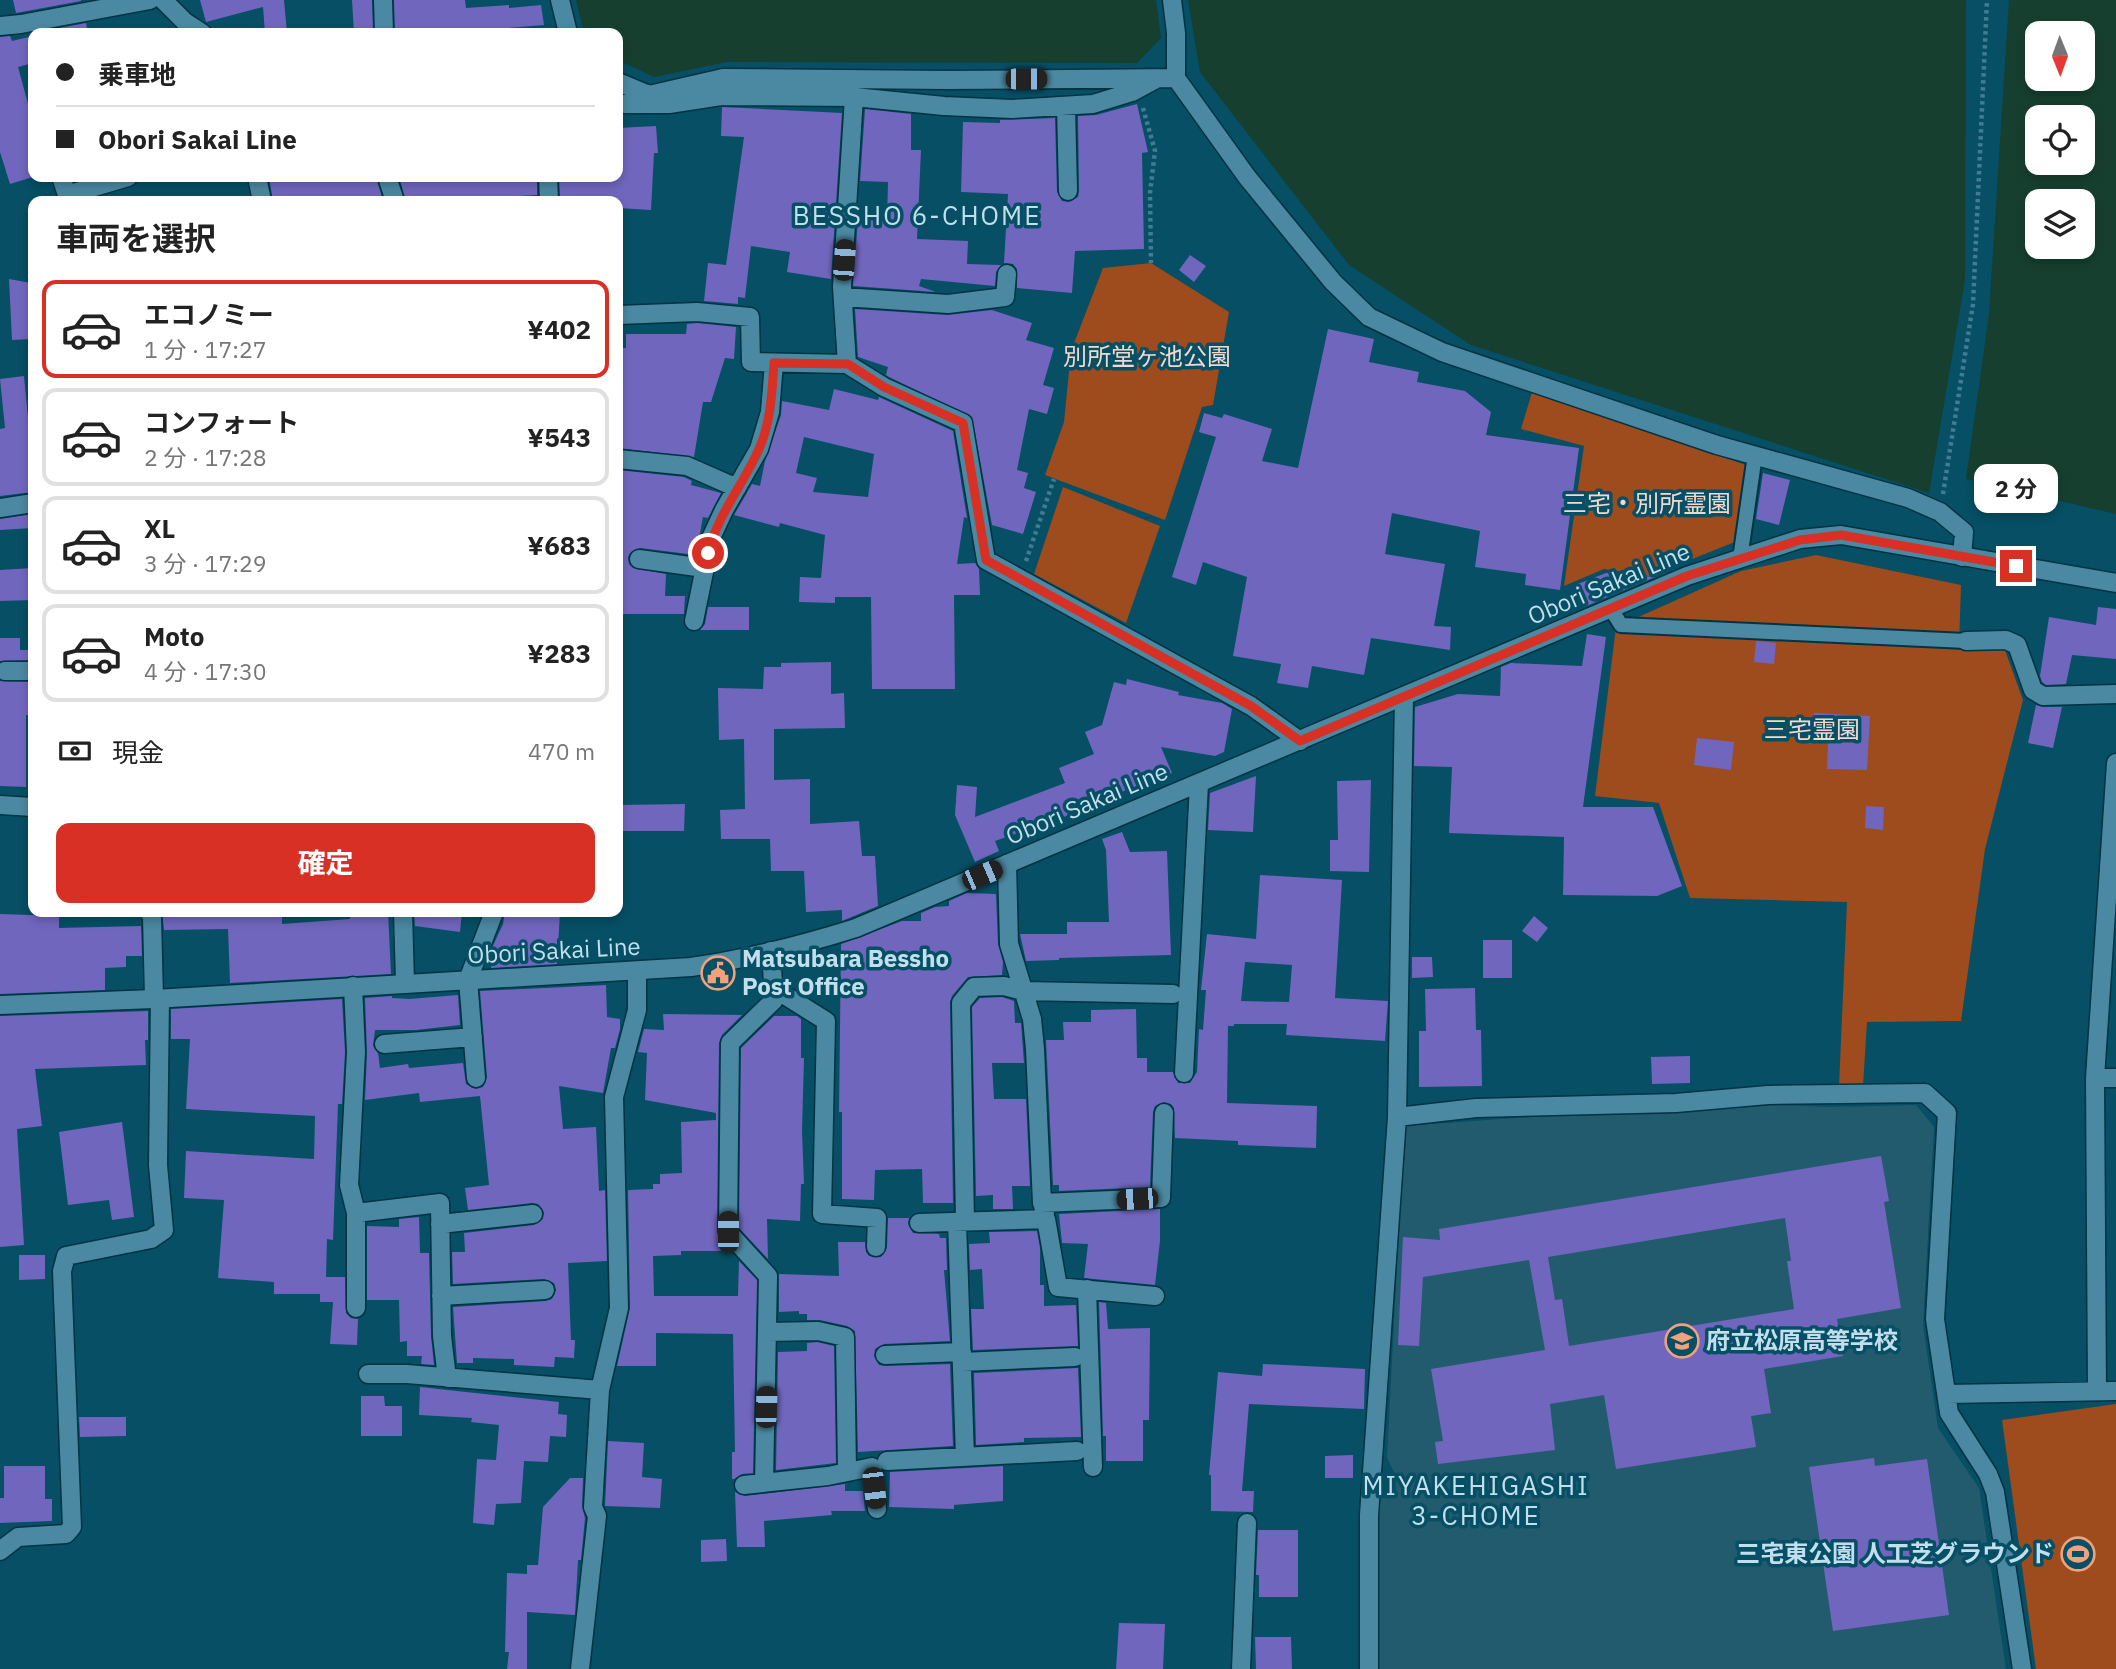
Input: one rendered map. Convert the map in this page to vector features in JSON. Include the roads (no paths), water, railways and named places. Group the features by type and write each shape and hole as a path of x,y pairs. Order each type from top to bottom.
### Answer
{"street":[{"path":"0,26 150,0"},
{"path":"163,0 194,28"},
{"path":"383,0 384,28"},
{"path":"560,0 567,28"},
{"path":"1172,0 1175,33 1168,78 1332,282 1369,317 1442,352 1717,444 1908,498 1940,512 1964,531 1962,557"},
{"path":"623,103 723,78 1168,78"},
{"path":"623,85 643,99 669,104 721,96 854,97 944,106 1012,109 1093,104 1168,78"},
{"path":"944,106 947,80"},
{"path":"848,364 843,297 854,97"},
{"path":"1066,106 1068,191"},
{"path":"74,196 114,182"},
{"path":"843,297 948,304 1005,298 1007,274"},
{"path":"623,315 697,312 750,317 751,362 848,364 884,387 963,423 986,560 1251,706 1300,741"},
{"path":"694,621 711,538 759,449 770,412 774,363"},
{"path":"623,459 687,466 737,488"},
{"path":"0,508 28,504"},
{"name":"Obori Sakai Line","path":"0,1005 157,999 637,971 712,964 813,942 856,928 1687,576 1800,540 1841,535 2116,583"},
{"path":"639,559 704,568"},
{"path":"1966,641 2006,640 2017,645 2033,690 2043,696 2116,694"},
{"path":"5,671 28,671"},
{"path":"1369,1669 1369,1515 1397,1117 1404,697"},
{"path":"2097,1391 2095,1078 2116,763"},
{"path":"1184,1073 1199,784"},
{"path":"0,805 28,807"},
{"path":"1007,864 1009,944 1032,1019 1044,1211 1058,1287 1156,1296"},
{"path":"0,1552 18,1538 66,1534 72,1527 62,1271 66,1256 151,1239 164,1230 158,1165 157,999 152,917"},
{"path":"403,917 405,983"},
{"path":"476,1078 468,980 492,917"},
{"path":"764,1483 768,1276 728,1232 730,1043 774,1000 771,951"},
{"path":"580,1669 597,1516 593,1507 600,1390 619,1308 614,1097 637,1010 637,971"},
{"path":"353,986 356,1052 349,1185 356,1213 356,1308"},
{"path":"965,1457 962,1357 961,1003 974,987 1004,986 1023,991 1173,994"},
{"path":"775,989 826,1021 822,1214 877,1218 876,1247"},
{"path":"384,1044 472,1037"},
{"path":"2095,1078 2116,1078"},
{"path":"1397,1117 1476,1108 1676,1103 1768,1095 1925,1093 1947,1114 1935,1320 1949,1413 1988,1474 1995,1492 2022,1669"},
{"path":"919,1223 961,1222 1161,1198 1164,1113"},
{"path":"356,1213 440,1203 442,1336 447,1378"},
{"path":"440,1224 533,1214"},
{"path":"1087,1289 1093,1467"},
{"path":"441,1296 545,1290"},
{"path":"768,1332 818,1331 845,1337 847,1471"},
{"path":"885,1355 1075,1357"},
{"path":"368,1374 600,1390"},
{"path":"1946,1395 2116,1391"},
{"path":"887,1461 1077,1451"},
{"path":"744,1485 828,1476 872,1467 877,1509"},
{"path":"1241,1669 1247,1523"}],"lane":[{"path":"1740,559 1755,455"},
{"path":"1611,609 1622,625 1966,641"}],"place":[{"name":"Matsubara Bessho Post Office","path":"718,973"},
{"name":"府立松原高等学校","path":"1682,1341"},
{"name":"三宅東公園 人工芝グラウンド","path":"2078,1554"}],"district":[{"name":"BESSHO 6-CHOME","path":"917,216"},
{"name":"MIYAKEHIGASHI 3-CHOME","path":"1476,1501"}],"park label":[{"name":"別所堂ヶ池公園","path":"1147,357"},
{"name":"三宅・別所霊園","path":"1647,504"},
{"name":"三宅霊園","path":"1812,730"}]}
